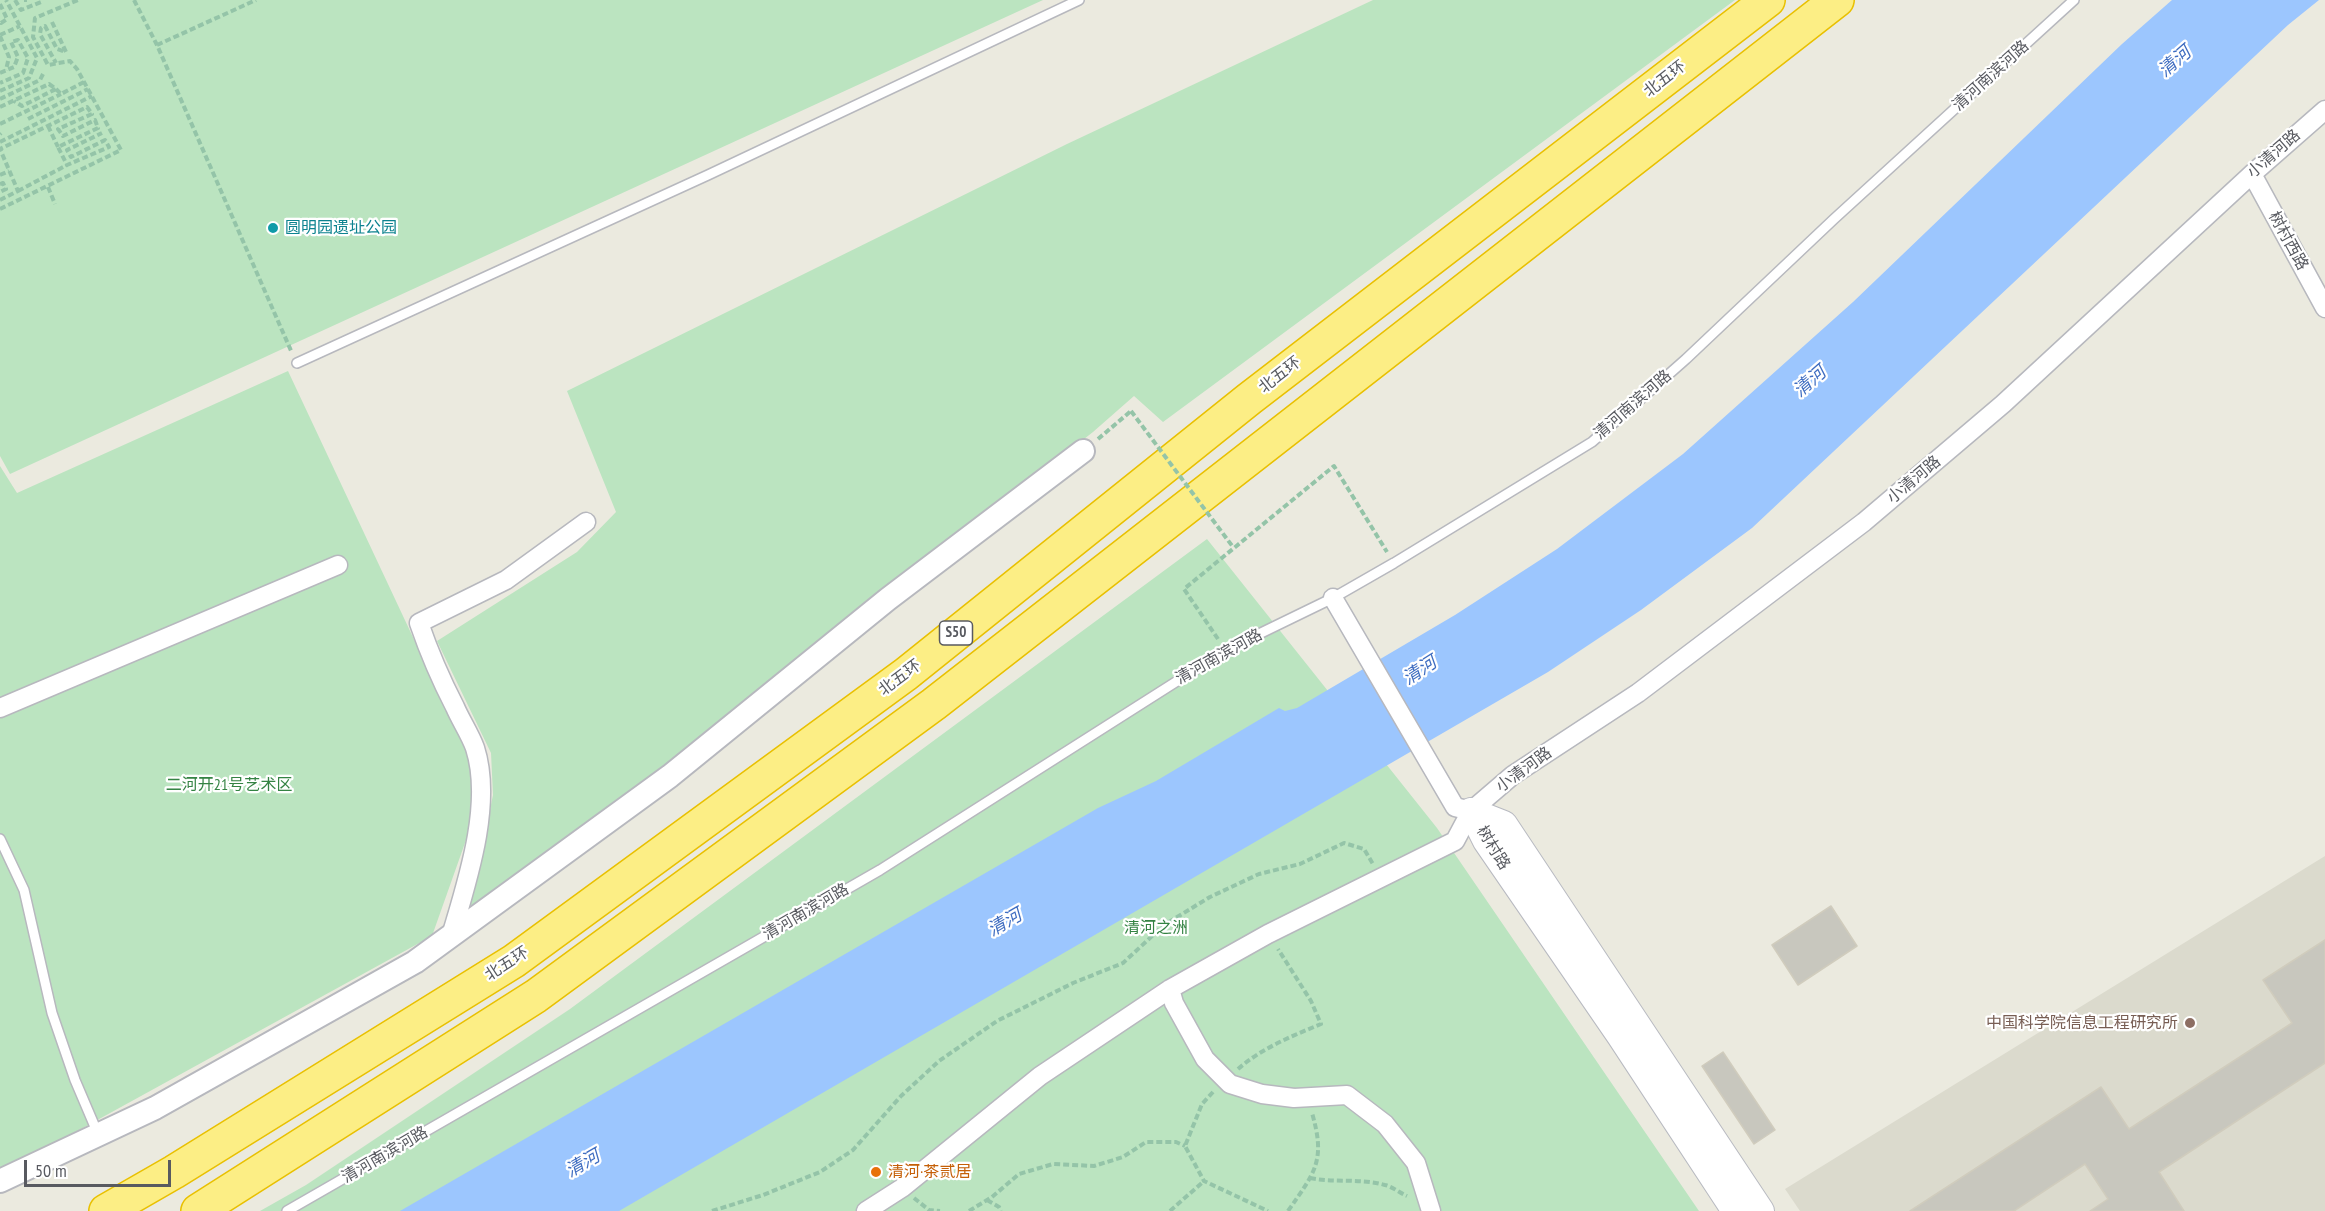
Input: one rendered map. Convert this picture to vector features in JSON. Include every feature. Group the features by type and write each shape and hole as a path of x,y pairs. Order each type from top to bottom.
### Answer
{"highway":[{"name":"北五环","path":"106,1211 174,1172 514,961 906,674 1249,399 1768,0"},
{"name":"S50","path":"198,1211 536,996 934,704 1837,0"},
{"path":"93,1211 174,1172"}],"main road":[{"name":"树村路","path":"1471,811 1486,841 1620,1036 1735,1211"},
{"name":"树村路","path":"1471,811 1504,824 1761,1211"}],"street":[{"name":"小清河路","path":"1471,811 1513,775 1638,693 1864,522 2003,404 2252,174 2325,110"},
{"name":"树村西路","path":"2252,174 2325,308"},
{"path":"0,1181 155,1108 415,962 670,776 888,598 1083,451"},
{"path":"451,936 471,867 480,812 480,767 474,746 431,656 419,623 506,580 586,522"},
{"path":"0,708 338,565"},
{"path":"866,1211 902,1188 1040,1076 1170,989 1268,934 1455,841 1471,811 1455,807 1333,598"},
{"path":"1170,989 1174,1004 1206,1059 1230,1084 1262,1094 1294,1098 1347,1095 1385,1124 1416,1163 1431,1211"}],"lane":[{"path":"297,363 708,175 1079,0"},
{"name":"清河南滨河路","path":"287,1211 880,870 1226,650 1333,598 1592,442 2074,0"},
{"path":"0,839 24,890 51,1012 75,1080 98,1134"}],"path":[{"path":"0,91 29,78 37,58 6,0"},
{"path":"15,0 21,10 41,2 40,0"},
{"path":"0,209 121,150 77,69 70,61 48,65 33,37 35,18 78,0"},
{"path":"134,0 157,45 297,363"},
{"path":"157,45 256,0"},
{"path":"0,4 7,19 1,23 0,20"},
{"path":"52,22 66,52 57,49 45,26 41,28 40,34 56,63"},
{"path":"6,70 9,57 0,36 20,26"},
{"path":"0,73 14,67 18,57 10,42 18,40 28,58 23,73 0,83"},
{"path":"44,72 40,80 0,100 2,106 49,84 61,94"},
{"path":"0,124 84,82"},
{"path":"14,101 22,106 56,89"},
{"path":"28,119 88,89"},
{"path":"0,142 92,96"},
{"path":"18,191 0,149 87,107 92,114 58,129 63,136 103,116"},
{"path":"58,147 98,128 95,120"},
{"path":"48,126 67,165"},
{"path":"0,200 67,165 109,147 105,140 71,157 67,150 102,133"},
{"path":"0,175 9,171"},
{"path":"0,184 3,183 6,189 0,192"},
{"path":"48,187 55,204"},
{"path":"1083,451 1131,411 1233,547"},
{"path":"1226,650 1184,589 1334,466 1394,563"},
{"path":"712,1211 820,1173 854,1150 901,1096 939,1061 997,1022 1073,983 1123,963 1164,925 1210,897 1259,874 1300,864 1344,843 1364,849 1381,878"},
{"path":"1288,1211 1310,1178 1319,1157 1318,1135 1307,1097"},
{"path":"969,1211 987,1200 1019,1174 1053,1164 1094,1166 1123,1157 1146,1142 1176,1142 1185,1146"},
{"path":"1310,1178 1327,1182 1352,1181 1386,1185 1407,1197 1409,1204"},
{"path":"1170,1211 1204,1181"},
{"path":"902,1188 929,1210 940,1211"},
{"path":"987,1200 999,1207 1001,1211"}],"shaded area":[{"name":"中国科学院信息工程研究所","path":"2325,856 2325,1211 1800,1211 1785,1189"}],"green space":[{"name":"圆明园遗址公园","path":"0,0 1043,0 10,474 0,456"},
{"path":"1373,0 1735,0 1163,422 1134,396 1093,432 660,772 470,908 493,795 491,753 437,641 577,552 616,512 567,391 1067,144"},
{"name":"二河开21号艺术区","path":"288,371 472,763 471,826 432,936 81,1129 0,1169 0,466 17,493"},
{"name":"清河之洲","path":"1207,539 1437,828 1699,1211 260,1211 306,1185 570,1009"}],"water":[{"name":"清河","path":"2172,0 2319,0 2288,25 1752,528 1641,610 1548,672 619,1211 400,1211 1098,808 1156,781 1279,708 1285,711 1297,708 1455,615 1557,549 1683,454 1853,302 2122,44"}],"building":[{"path":"1831,906 1857,946 1798,985 1772,945"},
{"path":"2325,940 2325,1063 2159,1172 2184,1211 2090,1211 2108,1199 2085,1164 2014,1211 1910,1211 2101,1087 2129,1129 2292,1023 2263,980"},
{"path":"1723,1052 1775,1130 1754,1144 1702,1066"}],"place":[{"name":"圆明园遗址公园","path":"273,228"},
{"name":"中国科学院信息工程研究所","path":"2190,1023"},
{"name":"清河·茶贰居","path":"876,1172"}]}
